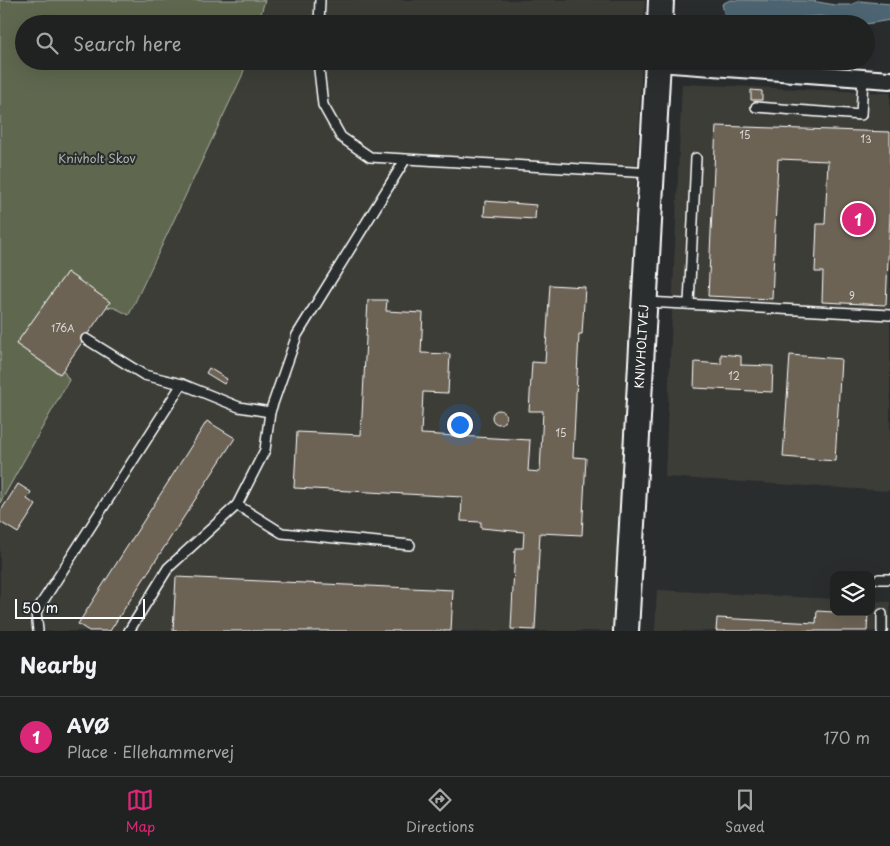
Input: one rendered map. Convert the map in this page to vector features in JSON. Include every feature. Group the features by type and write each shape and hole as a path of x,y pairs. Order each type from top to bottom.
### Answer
{"street":[{"path":"660,15 661,0"},
{"name":"KNIVHOLTVEJ","path":"626,631 657,70"},
{"path":"760,70 890,80"}],"lane":[{"path":"319,15 320,0"},
{"path":"319,70 323,105 340,137 370,157 651,173"},
{"path":"756,107 861,115 863,78"},
{"path":"689,304 696,158"},
{"path":"129,631 168,568 237,505 265,450 270,412 297,335 405,160"},
{"path":"644,302 890,315"},
{"path":"86,339 144,375 182,384 240,407 270,412"},
{"path":"38,631 36,612 182,384"},
{"path":"237,505 282,533 410,545"},
{"path":"879,579 890,579"},
{"path":"882,614 882,631"}],"shaded area":[{"path":"265,0 645,0 644,15 261,15"},
{"path":"244,70 642,70 613,631 0,631 0,503 69,380 16,344 67,272 110,302 115,308 130,315"},
{"path":"682,84 890,93 890,491 665,477"},
{"path":"657,590 830,599 830,616 875,616 875,601 890,602 890,631 655,631"}],"green space":[{"name":"Knivholt Skov","path":"0,0 265,0 261,15 15,15 15,70 244,70 129,315 115,308 106,307 110,302 67,272 16,344 59,374 63,370 69,380 0,503"}],"water":[{"path":"730,0 812,1 835,5 850,5 860,1 890,4 890,20 875,22 875,15 725,15 722,4"}],"building":[{"path":"751,90 762,91 762,100 751,100"},
{"path":"716,126 890,132 890,214 886,305 822,302 823,272 815,272 817,224 825,224 828,161 778,159 772,299 708,296"},
{"path":"485,201 536,205 535,219 484,216"},
{"path":"67,272 110,302 60,374 16,344"},
{"path":"550,285 585,287 582,334 579,334 573,457 586,458 582,535 540,533 535,630 511,629 515,548 523,548 524,532 481,528 481,522 461,521 462,497 294,488 297,432 361,435 368,300 387,300 386,311 423,313 421,353 450,354 448,393 423,392 421,434 530,440 528,471 540,472 543,411 529,411 532,362 545,363"},
{"path":"721,354 741,356 741,365 773,366 772,392 694,388 695,362 721,364"},
{"path":"790,355 841,359 835,461 783,457"},
{"path":"209,368 227,379 224,384 206,373"},
{"path":"499,410 504,412 506,417 504,422 499,424 494,422 492,417 494,412"},
{"path":"207,421 235,438 110,631 89,631 78,624"},
{"path":"18,484 31,492 27,499 36,505 18,533 0,522 0,512"},
{"path":"176,577 453,590 451,631 173,631"},
{"path":"817,611 830,612 830,616 868,616 867,631 716,631 717,618 816,623"}],"place":[{"name":"AVØ","path":"858,219"}]}
